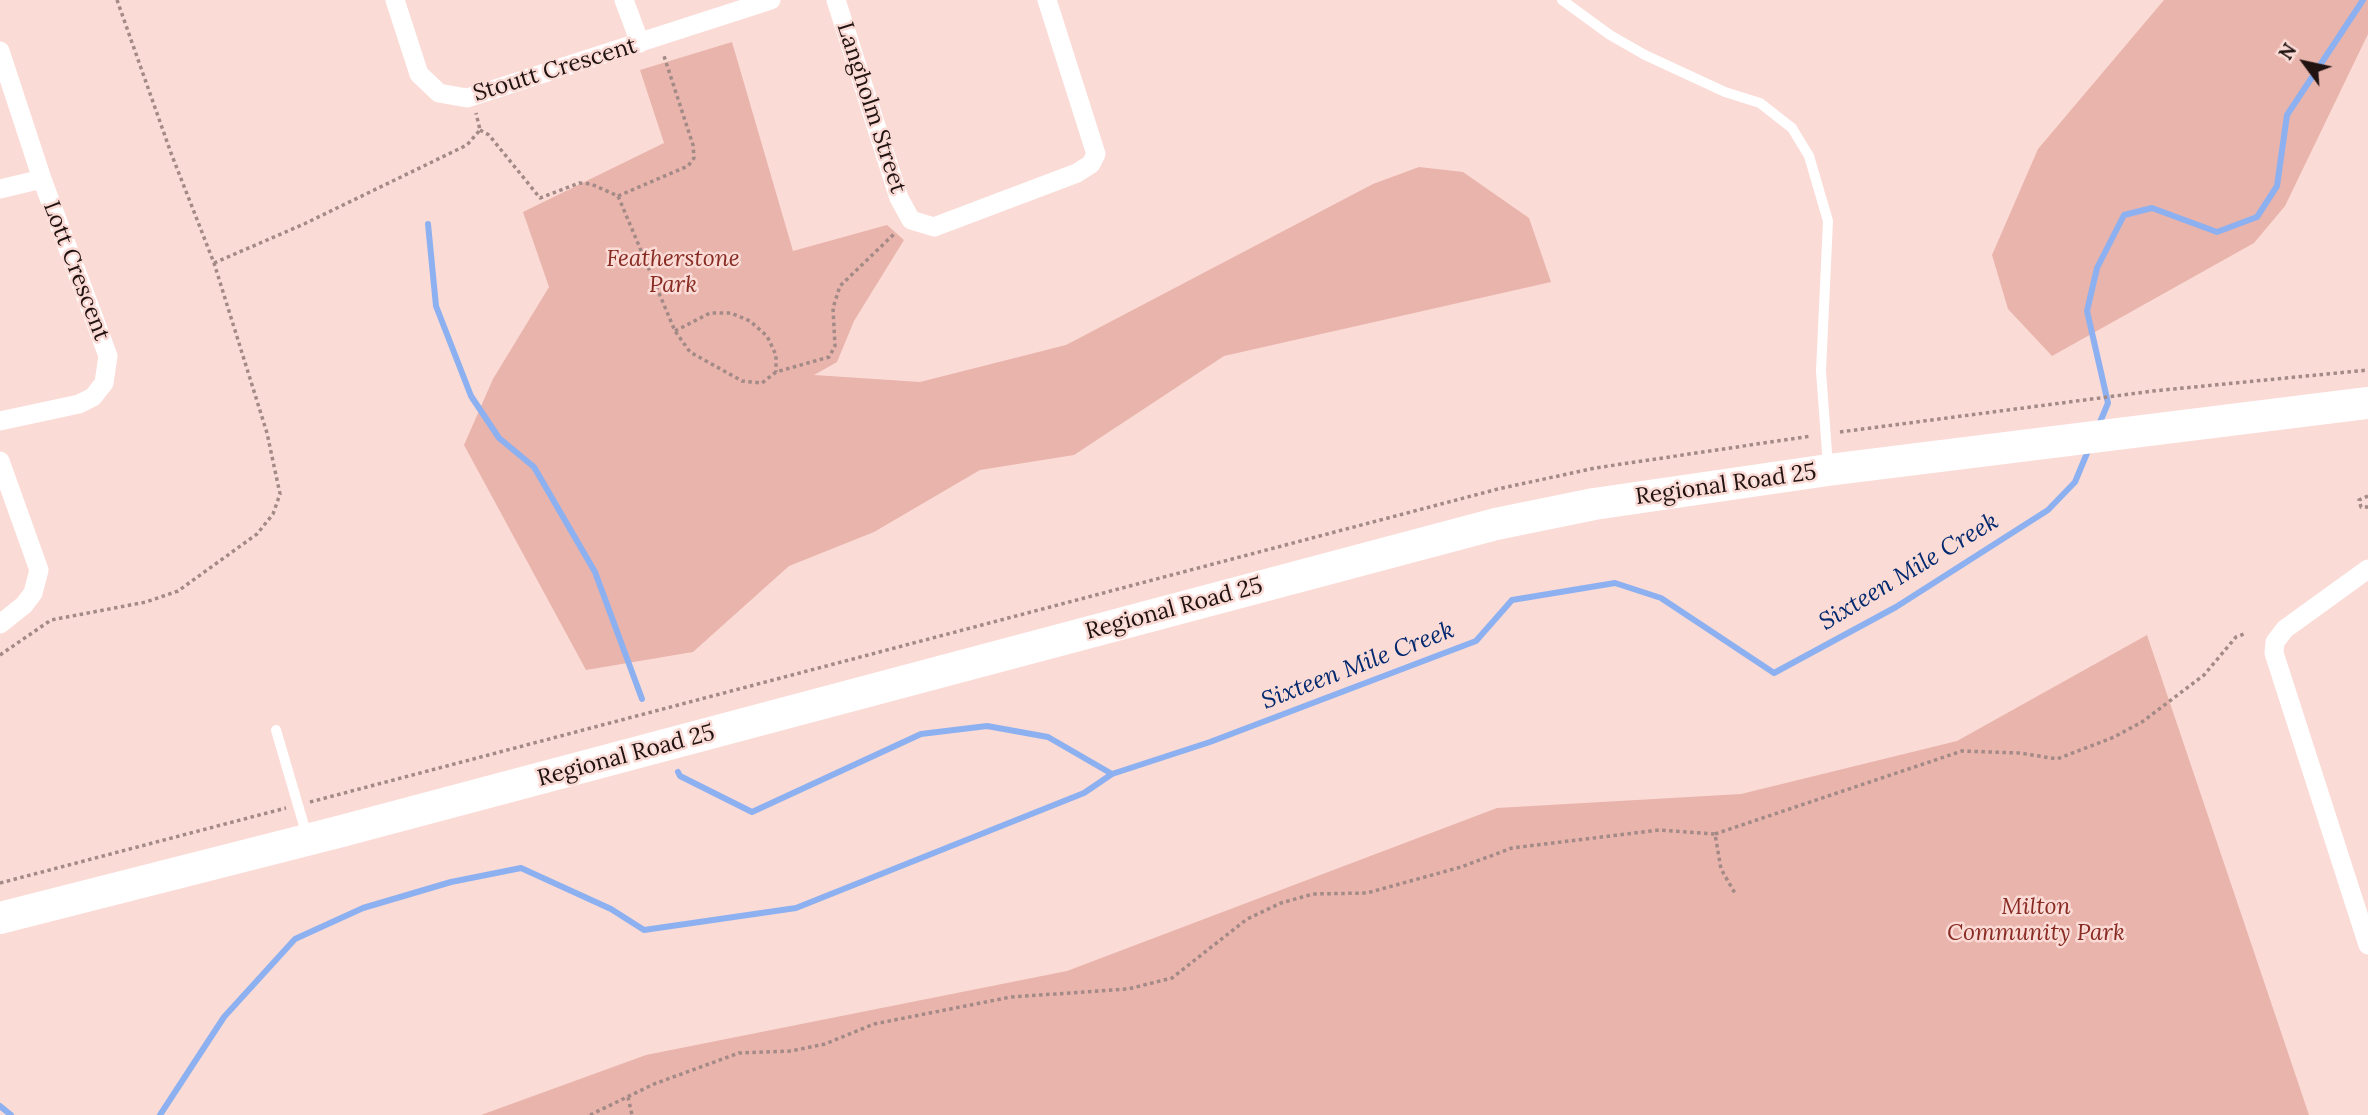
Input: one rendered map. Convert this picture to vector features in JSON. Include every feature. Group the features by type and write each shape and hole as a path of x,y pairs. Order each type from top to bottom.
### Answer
{"main road":[{"name":"Regional Road 25","path":"0,918 308,840 1496,524 1594,504 1828,470 2368,403"}],"street":[{"name":"Stoutt Crescent","path":"395,0 419,74 428,86 449,97 473,96 771,0"},
{"path":"624,0 640,43"},
{"name":"Langholm Street","path":"836,0 899,198 911,220 934,227 1077,173 1091,164 1096,154 1046,0"},
{"name":"Lott Crescent","path":"0,51 42,179 108,356 107,373 93,397 79,404 0,421"},
{"path":"0,189 42,179"},
{"path":"0,461 39,570 33,593 24,605 0,624"},
{"path":"2368,569 2285,629 2275,642 2274,653 2368,944"}],"lane":[{"path":"1562,0 1610,35 1645,55 1724,92 1760,103 1792,128 1809,156 1828,221 1821,370 1828,470"},
{"path":"276,730 308,840"}],"path":[{"path":"0,655 51,620 146,601 177,591 257,534 273,514 280,494 267,433 214,263 171,153 117,0"},
{"path":"618,196 688,166 694,158 694,145 664,56"},
{"path":"473,96 480,130 489,135 540,198 579,183 591,184 618,196 675,331 690,352 741,381 762,383 776,372 829,357 834,352 833,308 840,286 894,234"},
{"path":"214,263 304,224 467,145 480,130"},
{"path":"675,331 710,313 741,317 767,336 776,355 776,372"},
{"path":"0,883 1498,489 1595,468 1825,434 2153,391 2368,370"},
{"path":"2368,496 2359,499 2361,507 2368,507"},
{"path":"590,1115 715,1059 739,1053 791,1051 825,1044 874,1024 1011,997 1128,989 1172,978 1247,919 1281,903 1313,894 1367,893 1461,867 1511,848 1659,830 1715,834 1962,751 2020,753 2057,760 2142,722 2204,675 2236,637 2244,634"},
{"path":"1715,834 1721,869 1736,895"},
{"path":"628,1096 632,1115"}],"green space":[{"path":"2164,0 2368,0 2368,34 2285,206 2254,243 2052,356 2008,309 1992,255 2038,149"},
{"name":"Featherstone Park","path":"732,42 793,251 887,225 904,240 854,321 837,362 814,375 920,382 1066,345 1373,184 1419,167 1463,172 1529,218 1551,282 1224,356 1074,455 980,470 874,532 789,566 693,652 586,670 464,445 493,379 549,287 523,212 664,143 640,70"},
{"name":"Milton Community Park","path":"2147,635 2309,1115 481,1115 646,1055 1067,971 1497,808 1741,794 1957,741"}],"waterway":[{"name":"Sixteen Mile Creek","path":"2098,427 2108,403 2087,311 2097,268 2124,215 2152,208 2217,232 2257,217 2277,186 2287,115 2363,0"},
{"path":"428,224 436,306 471,396 499,438 534,467 595,572 642,699"},
{"name":"Sixteen Mile Creek","path":"160,1115 224,1017 295,939 363,908 451,882 521,868 611,909 644,930 796,908 1084,793 1112,774 1210,742 1476,641 1512,600 1615,583 1661,598 1774,673 1896,607 2048,510 2075,482 2090,446"},
{"path":"678,772 680,776 752,812 921,734 987,726 1048,737 1112,774"},
{"name":"Sixteen Mile Creek","path":"0,1106 11,1115"}]}
